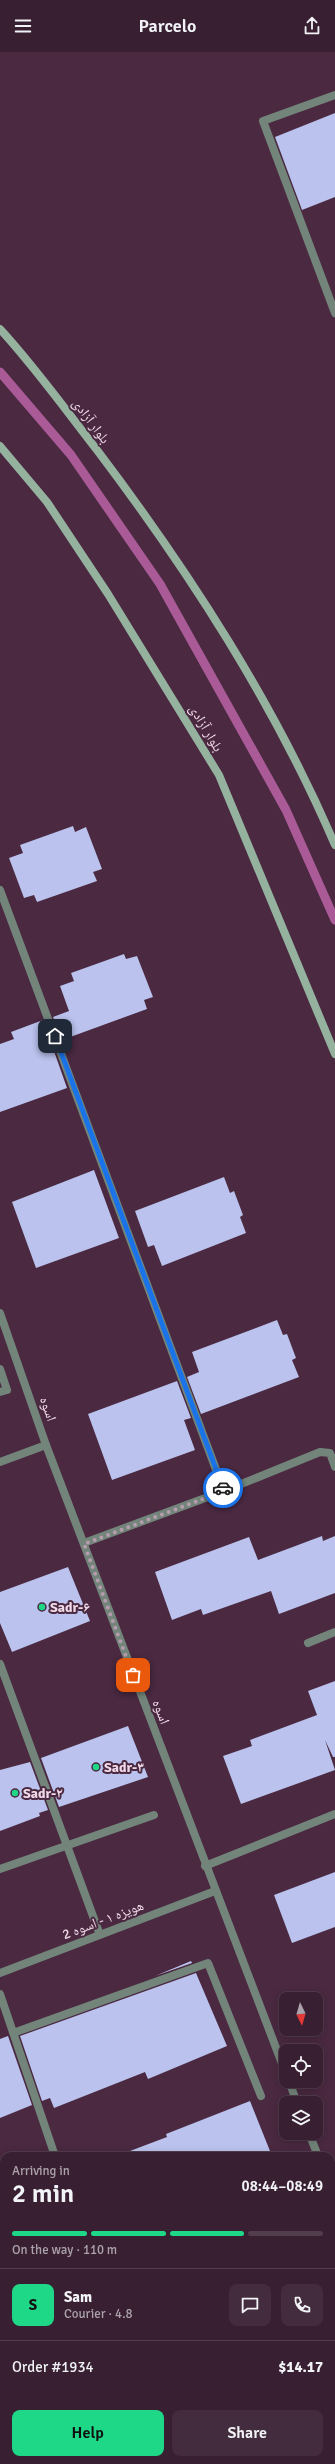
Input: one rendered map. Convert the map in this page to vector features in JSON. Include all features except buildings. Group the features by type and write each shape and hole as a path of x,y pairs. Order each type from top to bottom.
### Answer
{"main road":[{"name":"بلوار آزادی","path":"0,329 27,359 140,507 208,606 269,710 335,845"},
{"name":"بلوار آزادی","path":"0,446 47,502 108,594 219,776 335,1054"}],"street":[{"path":"335,95 263,121 335,313"},
{"path":"0,890 224,1491"},
{"name":"اسوه","path":"0,1313 46,1445 205,1866 279,2056"},
{"path":"0,1369 8,1390 0,1392"},
{"path":"0,1462 46,1445"},
{"path":"84,1544 224,1491 320,1452 330,1453 335,1467"},
{"path":"308,1643 335,1632"},
{"path":"0,1664 100,1935"},
{"path":"205,1866 335,1814"},
{"path":"0,1869 154,1815"},
{"name":"هویزه ۱ - اسوه 2","path":"0,1973 215,1891"},
{"path":"13,2033 208,1963 261,2096"},
{"path":"0,1994 54,2152"},
{"path":"312,2140 316,2152"}],"waterway":[{"path":"0,372 71,455 160,584 286,810 335,920"}],"way so far":[{"path":"133,1675 84,1544 224,1491 223,1488"}],"place":[{"name":"Sadr-۶","path":"42,1607"},
{"name":"Sadr-۳","path":"96,1767"},
{"name":"Sadr-۲","path":"15,1793"}],"route":[{"path":"55,1036 223,1488"}]}
